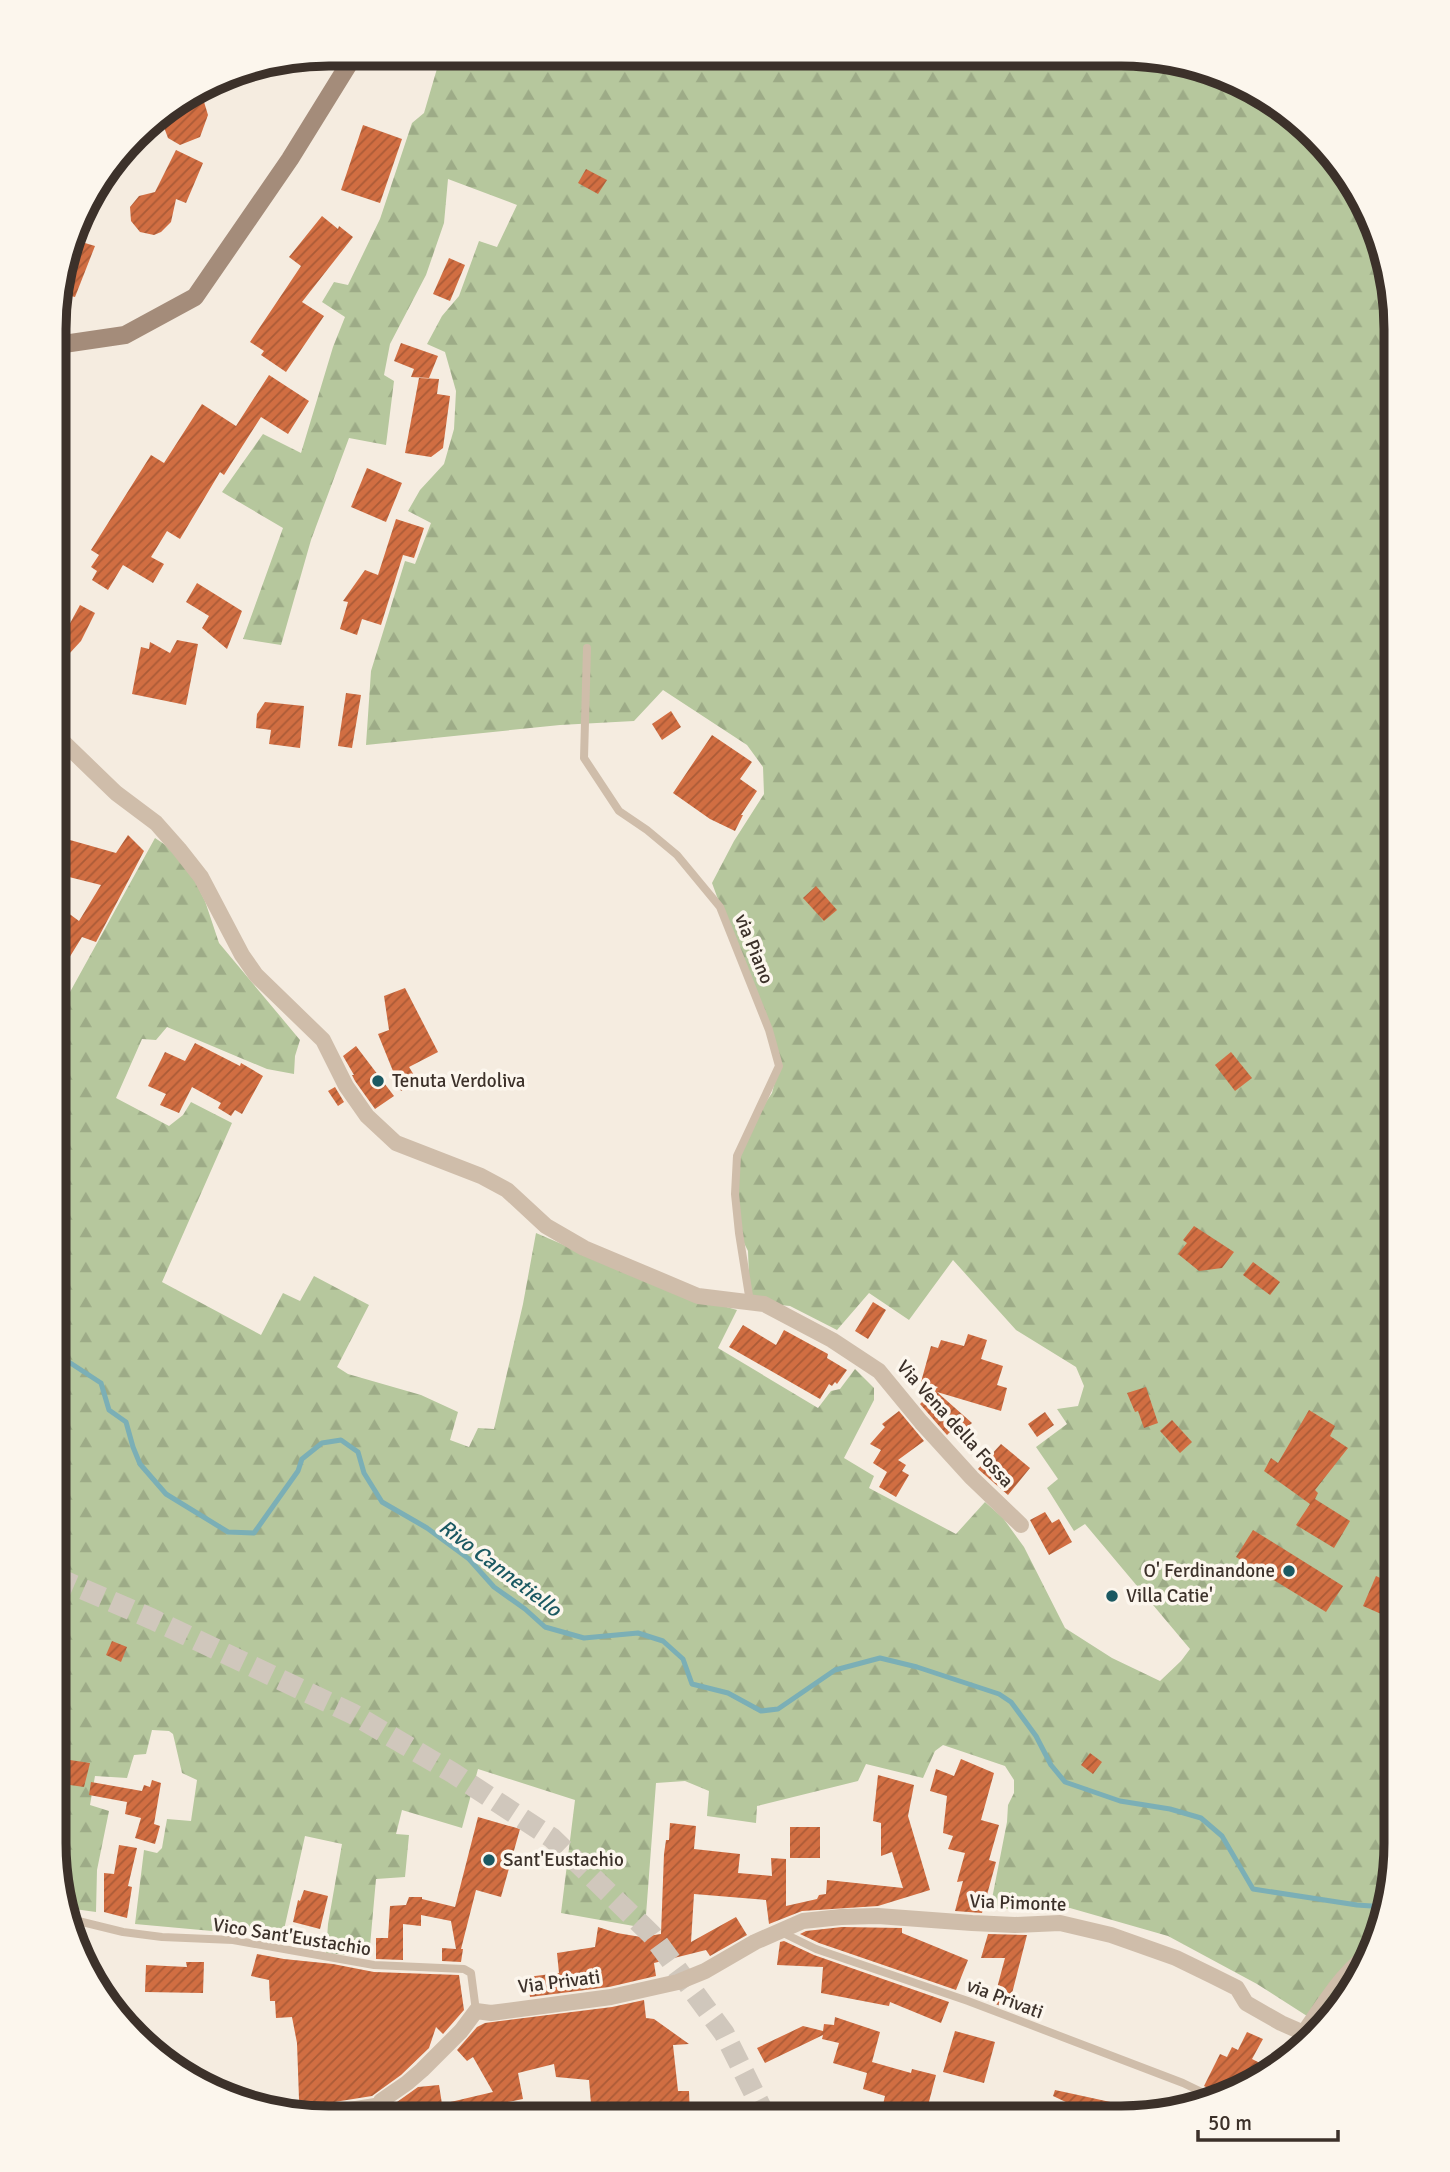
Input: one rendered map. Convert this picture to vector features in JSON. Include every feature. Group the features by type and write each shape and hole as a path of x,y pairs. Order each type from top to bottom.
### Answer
{"main road":[{"path":"66,344 125,335 195,297 290,159 348,66"}],"street":[{"name":"Via Vena della Fossa","path":"66,745 116,793 156,823 179,849 201,877 242,955 256,975 323,1040 346,1086 366,1116 396,1143 481,1176 507,1190 546,1226 584,1248 698,1296 764,1304 805,1324 879,1371 920,1422 1021,1525"},
{"name":"Via Pimonte","path":"781,1932 803,1921 841,1917 878,1916 1015,1925 1060,1923 1111,1935 1176,1958 1237,1989 1246,2003 1302,2032"},
{"name":"Via Privati","path":"477,2011 491,2013 611,1997 678,1982 755,1942 781,1932"},
{"path":"382,2106 461,2031 477,2011"}],"lane":[{"name":"via Piano","path":"587,648 584,758 619,811 648,830 677,855 720,907 776,1054 779,1066 737,1156 735,1194 751,1302"},
{"name":"Vico Sant'Eustachio","path":"78,1921 123,1932 162,1937 233,1940 374,1965 464,1969 471,1973 477,2011"},
{"name":"via Privati","path":"781,1932 816,1949 968,2001 1203,2093"},
{"path":"1314,2020 1340,1973 1357,1957"}],"green space":[{"path":"438,66 1137,67 1205,80 1266,111 1294,132 1318,156 1356,213 1375,262 1384,330 1384,1842 1381,1876 1370,1927 1348,1974 1314,2020 1257,1984 1168,1936 1070,1908 990,1909 1008,1805 1014,1793 1014,1780 1005,1766 943,1745 935,1751 923,1778 866,1764 858,1781 757,1806 756,1823 707,1816 709,1791 685,1781 656,1783 645,1928 561,1913 575,1800 478,1769 462,1828 402,1810 396,1834 409,1835 405,1877 376,1879 369,1957 326,1953 328,1924 342,1844 305,1836 281,1943 234,1933 135,1924 144,1850 157,1853 162,1848 167,1819 191,1821 197,1780 182,1773 173,1734 169,1731 152,1730 146,1754 134,1755 127,1778 95,1776 90,1805 109,1811 97,1870 96,1912 75,1909 66,1842 66,1001 155,838 173,850 189,869 205,901 219,943 300,1040 295,1056 294,1074 267,1069 167,1027 156,1040 142,1039 116,1098 169,1126 183,1115 191,1102 232,1123 162,1282 261,1335 283,1293 300,1301 314,1276 369,1305 337,1367 348,1374 421,1395 458,1412 450,1440 469,1447 478,1428 494,1429 523,1304 536,1233 671,1291 737,1310 718,1348 818,1408 831,1391 840,1389 855,1369 874,1388 874,1400 844,1458 874,1476 869,1488 956,1534 985,1502 1003,1518 1024,1547 1065,1628 1112,1658 1160,1681 1190,1649 1085,1524 1074,1531 1047,1488 1058,1479 1036,1447 1067,1424 1057,1409 1078,1406 1084,1386 1076,1367 1016,1330 953,1260 909,1320 869,1293 837,1330 790,1306 750,1302 748,1251 739,1233 733,1185 748,1129 772,1093 779,1066 712,883 734,841 764,794 763,767 747,745 663,690 634,721 560,725 366,745 371,671 405,561 415,564 431,523 408,511 420,490 444,464 454,429 456,391 445,352 427,344 442,316 459,296 479,241 497,247 517,205 448,179 444,223 426,275 390,344 384,375 394,381 386,445 349,438 311,540 281,645 243,639 283,528 222,492 263,434 301,453 333,347 345,317 322,302 334,282 348,285 380,219 412,123 424,113"}],"building":[{"path":"203,99 208,115 200,137 180,145 168,138 164,126"},
{"path":"363,125 402,139 380,203 341,190"},
{"path":"176,150 203,163 186,203 176,199 171,222 161,232 154,235 140,232 131,221 130,207 139,196 155,192"},
{"path":"586,169 607,180 598,194 578,183"},
{"path":"322,216 353,237 302,302 324,316 286,372 261,355 264,351 250,342 301,266 289,257"},
{"path":"81,242 95,246 75,297 69,296"},
{"path":"449,258 465,265 450,301 433,294"},
{"path":"401,343 438,356 429,378 411,377 414,369 394,361"},
{"path":"269,375 309,401 288,434 261,417 224,475 220,472 180,539 167,531 151,557 164,564 153,583 123,565 108,590 92,580 97,571 91,567 99,555 91,550 151,455 164,463 202,404 236,426"},
{"path":"419,378 439,379 437,394 450,396 443,448 431,457 405,453"},
{"path":"367,468 402,483 386,522 351,507"},
{"path":"396,519 424,528 414,558 403,555 381,625 362,619 357,635 340,629 348,602 343,601 365,570 378,575"},
{"path":"197,583 242,611 227,649 202,628 209,616 186,602"},
{"path":"80,605 95,613 81,641 66,657 66,631"},
{"path":"177,640 198,644 186,705 132,694 141,647 149,649 150,642 170,653"},
{"path":"346,693 361,695 352,748 338,746"},
{"path":"265,702 304,706 300,748 269,744 271,730 256,728 257,714"},
{"path":"671,711 681,727 662,740 652,724"},
{"path":"712,735 752,762 740,779 757,791 741,815 735,831 710,819 673,793"},
{"path":"128,835 144,851 96,942 82,937 66,963 66,911 79,921 101,885 66,876 66,856 70,840 116,853"},
{"path":"816,886 837,910 824,921 803,898"},
{"path":"405,988 438,1052 409,1067 417,1080 401,1091 378,1034 389,1030 384,996"},
{"path":"195,1043 263,1076 242,1114 235,1110 231,1116 218,1108 221,1103 192,1087 179,1113 160,1105 166,1094 148,1086 165,1052 185,1061"},
{"path":"356,1046 394,1096 375,1109 355,1081 343,1056"},
{"path":"1231,1052 1252,1078 1235,1091 1215,1065"},
{"path":"335,1087 344,1102 338,1106 328,1091"},
{"path":"1194,1226 1234,1252 1222,1268 1199,1271 1178,1254 1187,1243 1183,1240"},
{"path":"1253,1262 1280,1282 1270,1295 1243,1275"},
{"path":"873,1302 886,1310 868,1339 855,1331"},
{"path":"743,1325 776,1345 784,1330 828,1354 827,1358 847,1370 837,1384 829,1384 820,1399 729,1347"},
{"path":"968,1334 987,1340 981,1359 1003,1366 997,1385 1007,1388 1001,1411 937,1392 972,1423 961,1433 955,1427 947,1435 920,1404 938,1387 921,1382 931,1346 938,1348 941,1340 964,1346"},
{"path":"1146,1387 1158,1423 1144,1428 1127,1393"},
{"path":"1309,1410 1335,1426 1330,1436 1348,1448 1315,1490 1318,1493 1315,1499 1350,1521 1334,1548 1296,1525 1310,1504 1264,1471 1271,1458 1278,1463"},
{"path":"899,1411 924,1441 898,1460 906,1465 902,1471 909,1475 896,1497 879,1487 887,1472 873,1463 881,1450 870,1444 885,1427 882,1424"},
{"path":"1045,1412 1054,1425 1037,1437 1028,1424"},
{"path":"1172,1420 1192,1442 1180,1453 1160,1431"},
{"path":"1001,1444 1030,1468 1008,1495 978,1469"},
{"path":"1045,1512 1052,1523 1059,1519 1072,1542 1049,1555 1030,1520"},
{"name":"O' Ferdinandone","path":"1253,1530 1343,1586 1326,1612 1236,1557"},
{"path":"1376,1576 1384,1580 1384,1615 1363,1606"},
{"path":"112,1641 127,1647 121,1662 106,1655"},
{"path":"1090,1753 1102,1762 1093,1774 1081,1765"},
{"path":"961,1759 994,1773 981,1820 999,1825 989,1860 996,1862 982,1913 955,1911 963,1881 957,1882 965,1853 948,1849 953,1836 943,1833 947,1796 930,1791 936,1769 954,1776"},
{"path":"70,1760 90,1763 84,1787 66,1784 66,1768"},
{"path":"878,1775 914,1785 908,1816 930,1890 878,1906 802,1911 769,1924 766,1900 694,1894 691,1942 736,1917 747,1935 710,1956 706,1950 654,1963 656,1976 609,1987 530,1997 527,1977 559,1973 557,1953 595,1947 598,1927 641,1937 661,1934 664,1854 666,1840 669,1840 670,1823 696,1826 694,1849 740,1854 738,1873 772,1876 771,1858 786,1859 786,1906 817,1899 819,1895 826,1894 827,1880 903,1888 892,1852 881,1856 881,1823 873,1821"},
{"path":"152,1780 161,1783 154,1824 160,1826 155,1844 135,1838 141,1818 125,1814 127,1802 89,1795 91,1782 142,1791 144,1785 150,1787"},
{"path":"478,1817 520,1829 501,1897 476,1890 461,1949 461,1962 442,1961 442,1948 456,1949 451,1921 421,1915 421,1926 403,1924 403,1960 376,1959 376,1938 388,1938 390,1906 406,1905 409,1897 422,1897 455,1907"},
{"path":"790,1827 820,1827 820,1858 790,1858"},
{"path":"119,1845 137,1848 128,1886 132,1887 127,1918 104,1912 104,1873 114,1874"},
{"path":"304,1890 328,1896 320,1929 293,1922 298,1900 300,1901"},
{"path":"842,1927 902,1928 902,1933 968,1960 956,1990 800,1934"},
{"path":"988,1934 1027,1935 1008,2009 993,2003 1005,1958 981,1958"},
{"path":"784,1941 814,1955 949,2002 941,2023 890,2002 889,2006 821,1993 823,1967 777,1965 780,1942"},
{"path":"257,1954 374,1972 459,1975 464,2010 443,2034 436,2027 429,2048 401,2075 372,2096 320,2105 300,2103 297,2043 292,2017 276,2018 275,2001 270,2001 269,1980 251,1976"},
{"path":"186,1962 204,1962 203,1993 145,1992 146,1965 187,1967"},
{"path":"644,2000 646,2018 654,2019 689,2044 673,2045 678,2091 689,2091 690,2106 591,2106 589,2080 556,2077 554,2064 518,2073 523,2099 503,2103 504,2106 391,2106 418,2087 439,2085 442,2104 493,2092 473,2057 467,2061 457,2050 477,2027 485,2023 612,2007"},
{"path":"835,2017 880,2032 872,2062 911,2073 912,2069 936,2075 928,2106 883,2106 885,2096 863,2089 867,2073 833,2063 839,2043 822,2039 823,2035 765,2063 757,2048 803,2026 823,2031 824,2024 834,2025"},
{"path":"955,2031 995,2042 984,2083 943,2072"},
{"path":"1247,2032 1263,2039 1252,2059 1262,2064 1211,2090 1204,2086 1220,2054 1227,2057 1232,2047 1238,2050"},
{"path":"1055,2090 1127,2106 1074,2106 1053,2096"}],"waterway":[{"name":"Rivo Cannetiello","path":"66,1360 101,1383 109,1410 126,1422 140,1464 166,1494 228,1532 254,1533 298,1471 302,1459 322,1443 341,1440 358,1452 364,1473 382,1502 427,1528 469,1559 494,1587 545,1627 584,1638 638,1633 663,1641 683,1659 692,1684 728,1693 761,1711 778,1709 835,1670 880,1658 999,1694 1011,1702 1065,1782 1120,1801 1170,1809 1201,1818 1222,1836 1253,1889 1376,1906"}],"tunnel":[{"path":"66,1582 152,1619 353,1714 453,1773 552,1838 652,1935 724,2033 760,2106"}],"place":[{"name":"Tenuta Verdoliva","path":"378,1081"},
{"name":"O' Ferdinandone","path":"1289,1571"},
{"name":"Villa Catie'","path":"1112,1596"},
{"name":"Sant'Eustachio","path":"489,1860"}]}
